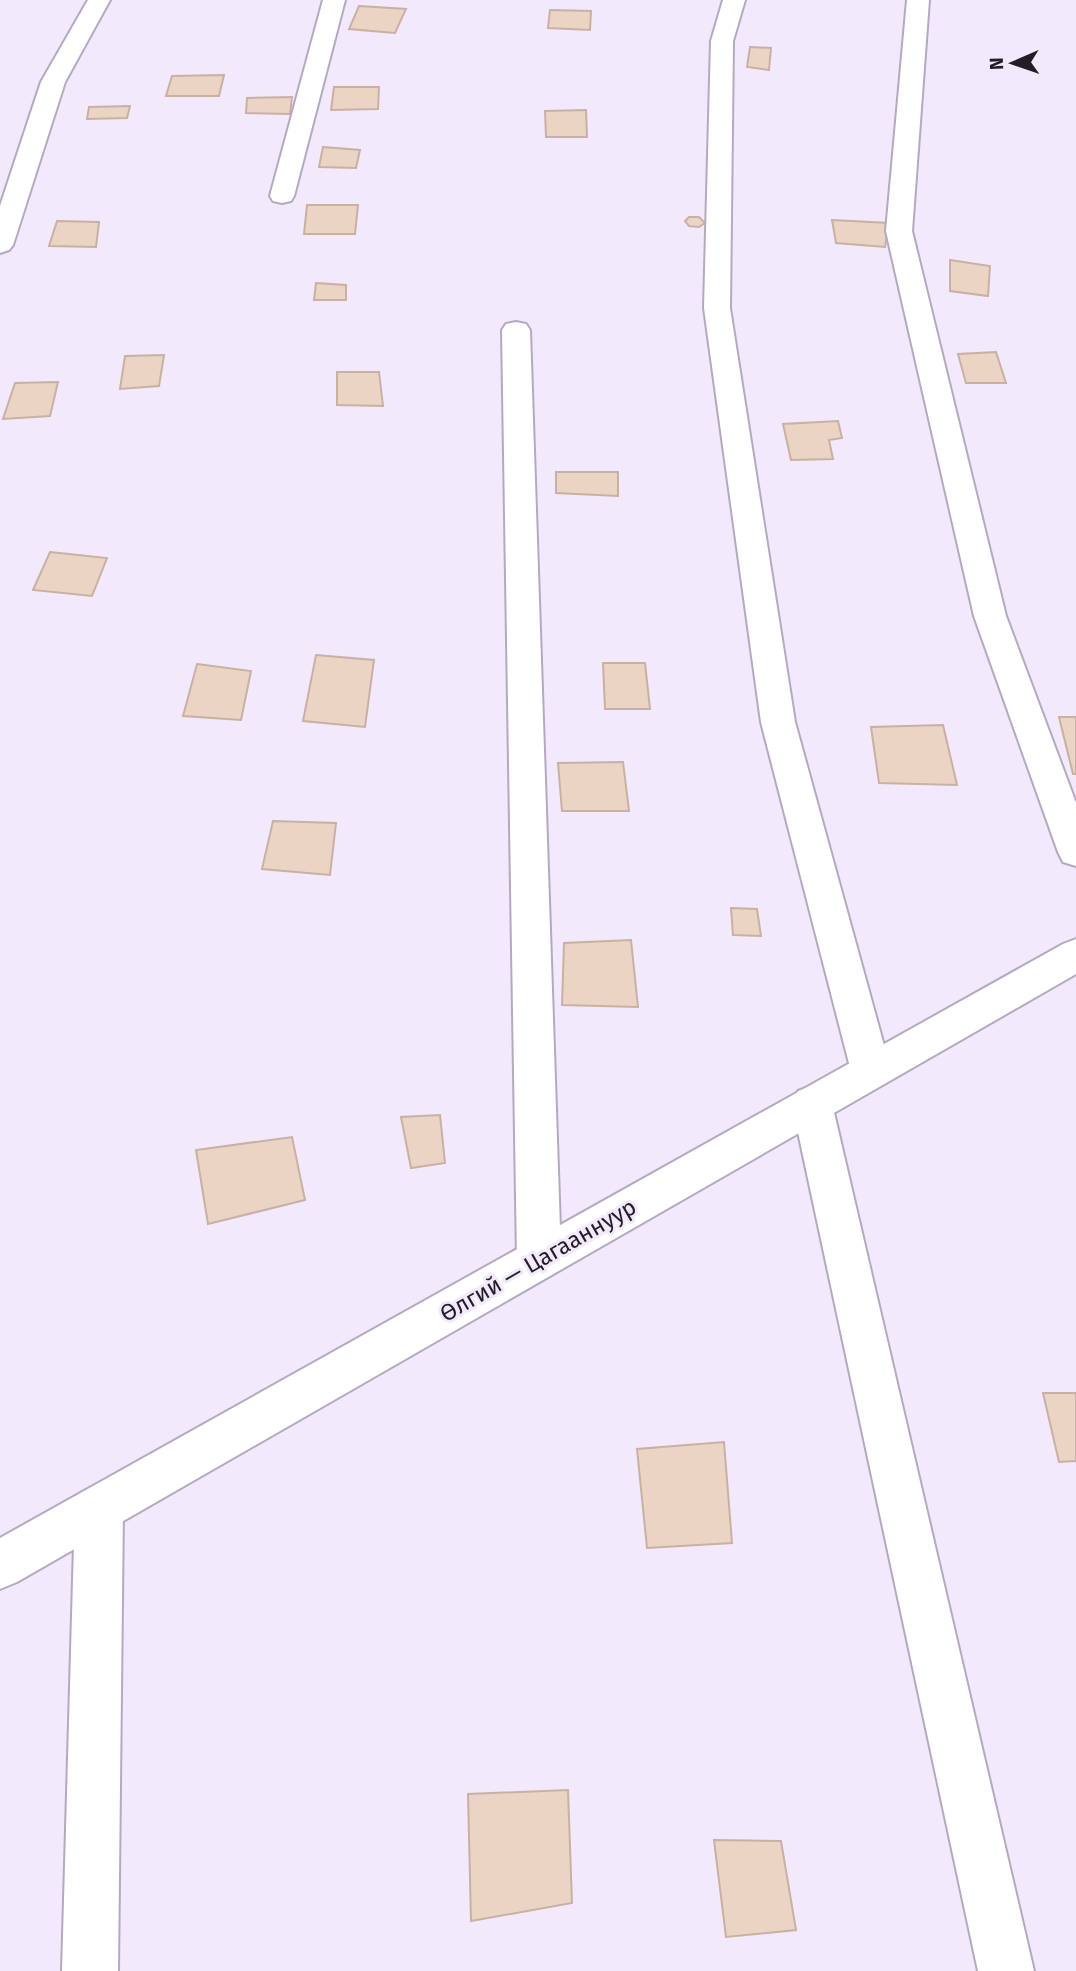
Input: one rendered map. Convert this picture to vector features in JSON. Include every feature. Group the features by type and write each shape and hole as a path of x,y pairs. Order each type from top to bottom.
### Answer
{"main road":[{"path":"0,246 52,82 99,0"},
{"path":"282,196 334,0"},
{"path":"734,0 722,41 717,308 778,722 871,1071"},
{"path":"918,0 899,231 990,615 1076,852"},
{"path":"516,330 539,1259"},
{"name":"Өлгий — Цагааннуур","path":"0,1565 1076,955"},
{"path":"812,1104 1006,1971"},
{"path":"90,1971 99,1509"}],"building":[{"path":"359,6 406,9 395,33 349,29"},
{"path":"550,10 591,11 590,30 548,28"},
{"path":"750,47 771,48 769,70 747,67"},
{"path":"224,75 219,96 166,96 172,76"},
{"path":"334,87 379,87 378,109 331,110"},
{"path":"292,97 290,114 246,113 247,98"},
{"path":"130,106 127,118 87,119 89,107"},
{"path":"586,110 587,137 546,137 545,111"},
{"path":"323,147 360,150 356,168 319,167"},
{"path":"307,205 358,205 355,234 304,234"},
{"path":"689,217 699,217 705,223 699,227 689,226 685,221"},
{"path":"832,220 889,223 885,247 836,243"},
{"path":"57,221 99,222 96,247 49,246"},
{"path":"950,260 990,266 988,296 950,291"},
{"path":"316,283 346,285 346,300 314,300"},
{"path":"996,352 1006,383 966,383 958,354"},
{"path":"164,355 159,386 120,389 125,356"},
{"path":"337,372 379,372 383,406 337,405"},
{"path":"58,382 50,416 3,419 15,383"},
{"path":"838,421 842,438 829,440 833,459 791,460 783,424"},
{"path":"556,472 618,472 618,496 556,493"},
{"path":"50,552 107,558 92,596 33,590"},
{"path":"316,655 374,660 365,727 303,721"},
{"path":"603,663 645,663 650,709 605,709"},
{"path":"197,664 251,671 241,720 183,716"},
{"path":"1059,717 1076,717 1076,774 1073,774"},
{"path":"943,725 957,785 879,783 871,727"},
{"path":"623,762 629,811 562,811 558,763"},
{"path":"273,821 336,823 330,875 262,869"},
{"path":"731,908 757,909 761,936 733,935"},
{"path":"631,940 638,1007 562,1005 564,943"},
{"path":"440,1115 445,1163 411,1168 401,1117"},
{"path":"292,1137 305,1200 208,1224 196,1150"},
{"path":"1043,1393 1076,1393 1076,1461 1059,1462"},
{"path":"724,1442 732,1543 647,1548 637,1449"},
{"path":"568,1790 572,1903 471,1921 468,1794"},
{"path":"714,1840 781,1841 796,1930 726,1937"}]}
